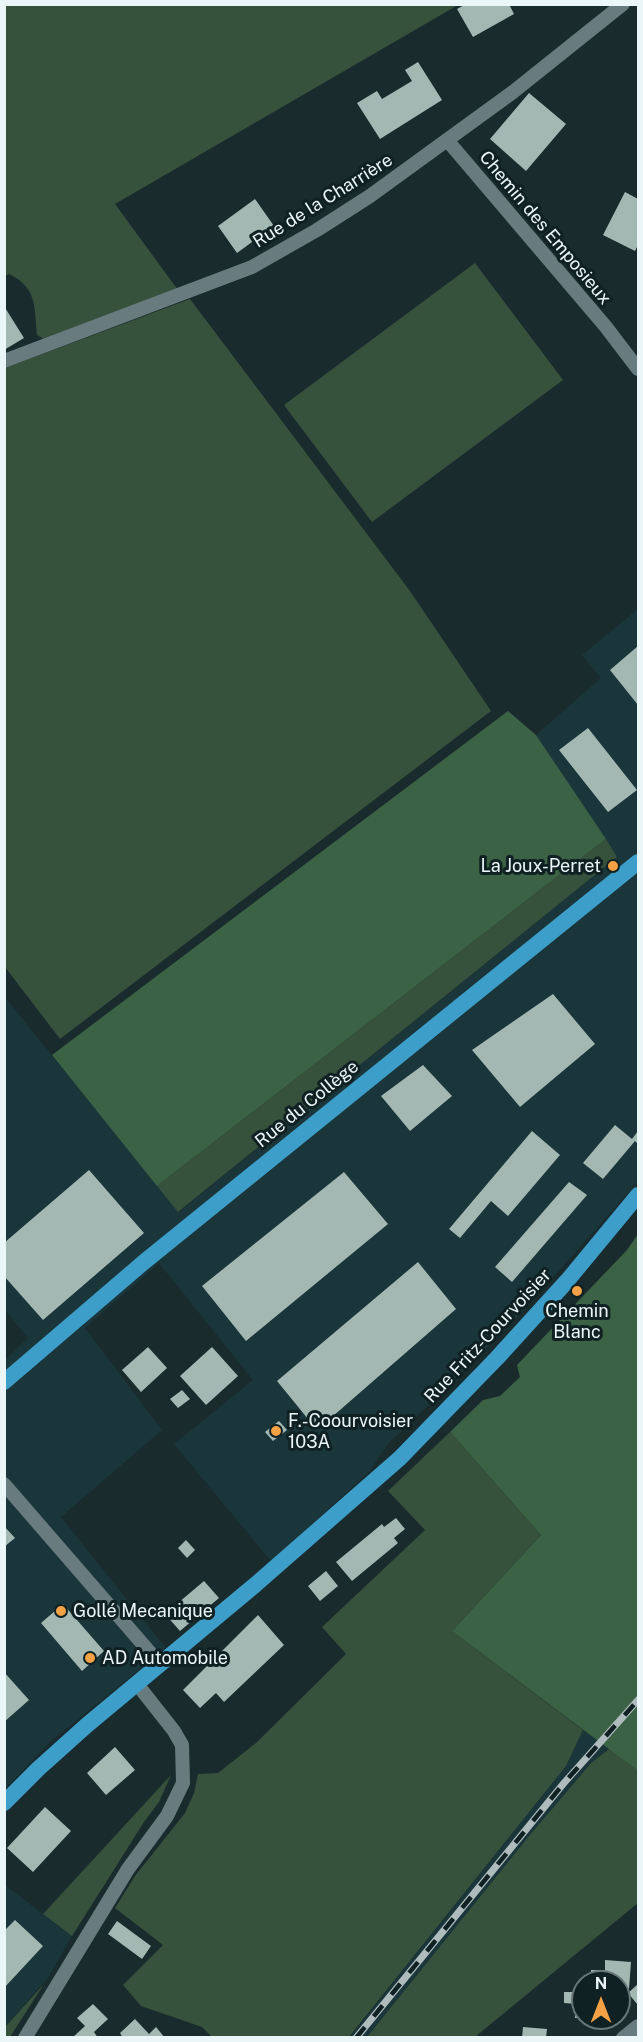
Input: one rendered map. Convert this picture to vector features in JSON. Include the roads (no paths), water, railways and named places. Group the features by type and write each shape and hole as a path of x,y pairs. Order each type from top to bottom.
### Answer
{"main road":[{"name":"Rue du Collège","path":"4,1382 144,1262 639,862"},
{"name":"Rue Fritz-Courvoisier","path":"4,1803 46,1761 292,1553 400,1458 512,1341 639,1195"}],"street":[{"name":"Rue de la Charrière","path":"4,360 252,267 318,230 361,202 513,92 623,4"},
{"name":"Chemin des Emposieux","path":"447,140 639,369"},
{"path":"4,1484 160,1664"},
{"path":"25,2037 128,1869 166,1816 183,1783 182,1744 137,1683"},
{"path":"623,2037 639,2026"}],"railway":[{"path":"356,2038 564,1783 638,1700"}],"place":[{"name":"La Joux-Perret","path":"613,866"},
{"name":"Chemin Blanc","path":"577,1291"},
{"name":"F.-Coourvoisier 103A","path":"276,1431"},
{"name":"Gollé Mecanique","path":"61,1611"},
{"name":"AD Automobile","path":"90,1658"}]}
